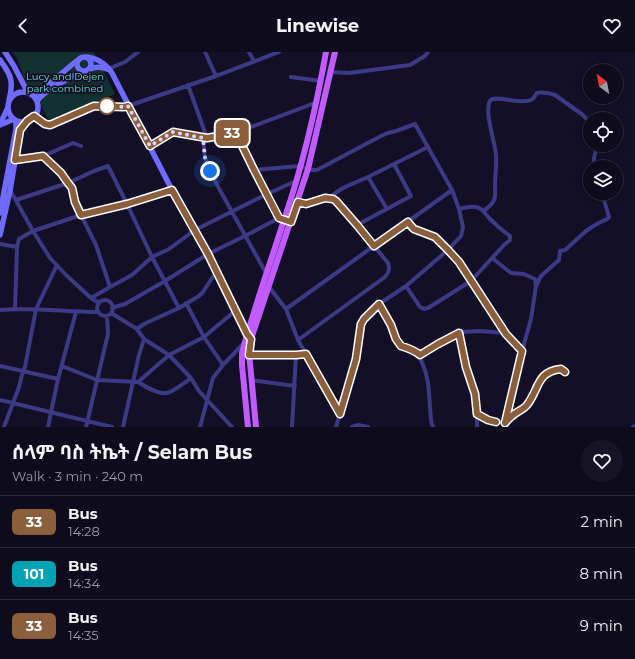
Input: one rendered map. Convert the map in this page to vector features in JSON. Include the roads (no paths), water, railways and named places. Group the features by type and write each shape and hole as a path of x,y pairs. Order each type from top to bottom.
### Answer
{"main road":[{"path":"256,427 249,355 249,337 282,219 296,181 321,81 326,52"},
{"path":"248,427 242,353 269,287 298,202 308,169 334,52"}],"street":[{"path":"5,52 29,94"},
{"path":"36,101 46,92 72,76 96,67 109,69 125,62 138,52"},
{"path":"205,52 216,76"},
{"path":"249,52 254,61"},
{"path":"34,116 45,124 50,125 94,106 128,106 216,76 279,52"},
{"path":"330,72 349,73 410,65 425,56 428,52"},
{"path":"29,94 38,93 74,63 83,58 89,57 105,65 109,69 172,190 208,254 249,337"},
{"path":"83,58 88,58 91,62 90,67 87,70 81,70 78,66 78,61 83,58"},
{"path":"0,60 9,73 12,82 8,105 9,113 17,126 13,160"},
{"path":"291,77 321,81"},
{"path":"188,85 205,138 205,158 216,183 266,273"},
{"path":"0,124 11,98 22,92 33,96 36,101 37,110 34,116 27,121 20,130 9,181 0,213"},
{"path":"484,211 493,202 495,193 496,155 488,107 493,98 524,102 531,100 537,93 551,94 555,95 583,115"},
{"path":"150,146 173,132 205,138 236,133 315,103"},
{"path":"0,124 14,119 21,122 27,121"},
{"path":"254,170 300,166 313,170 322,168 381,136 415,124 452,190 459,209 462,227 460,236 448,250 406,286 379,304 361,324 356,359 336,427"},
{"path":"236,133 254,170 282,219 291,222"},
{"path":"13,160 43,156 73,143 81,146"},
{"path":"330,198 340,189 368,177 428,147"},
{"path":"43,156 61,173 72,188 75,202 96,245 110,287"},
{"path":"357,225 410,196 394,164"},
{"path":"16,200 68,183 108,166 152,257 179,308"},
{"path":"368,177 387,209"},
{"path":"0,178 9,181"},
{"path":"0,235 10,191 9,181"},
{"path":"91,298 132,275 152,257 168,250 195,230 296,181"},
{"path":"15,309 17,247 19,239 33,231 81,215 127,204 172,190"},
{"path":"286,309 452,190"},
{"path":"10,191 50,258 91,298 99,303"},
{"path":"298,202 306,204 325,198 330,198 336,201 389,266 388,273 385,277 298,340"},
{"path":"536,286 541,276 559,260 560,251 565,250 595,225 609,217 604,200"},
{"path":"406,286 420,307 424,309 428,308 472,281 511,238 491,220 484,211 477,207 459,209"},
{"path":"0,310 36,309 98,312 102,316 165,281 208,254 282,219"},
{"path":"408,222 414,229 435,237 459,262 506,334 522,351"},
{"path":"0,244 17,247"},
{"path":"492,258 511,273 524,274 535,279 536,286 531,319 505,425"},
{"path":"3,426 13,404 25,367 36,309 57,265"},
{"path":"137,329 199,296 216,272"},
{"path":"269,287 286,309 298,340 340,414"},
{"path":"86,427 108,334 110,303 102,301 99,303"},
{"path":"98,312 97,307 99,303"},
{"path":"186,303 204,337 223,365"},
{"path":"379,304 401,346 420,355 429,382 432,427"},
{"path":"135,382 169,355 204,337 236,310"},
{"path":"48,427 58,379 76,312"},
{"path":"110,312 137,329 144,339 169,355 191,378 206,399 232,427"},
{"path":"420,355 459,333 480,331 506,334"},
{"path":"459,333 466,367 475,394 477,427"},
{"path":"123,427 135,382 140,351 144,339"},
{"path":"200,427 206,399 213,378 223,365 245,343"},
{"path":"242,353 249,355 306,354"},
{"path":"292,427 296,355"},
{"path":"1,365 58,379"},
{"path":"62,366 96,380 135,382 163,393 168,393 191,378"},
{"path":"505,425 512,416 526,407 544,375 553,370 561,369 565,372"},
{"path":"251,380 295,386"},
{"path":"0,400 112,427"},
{"path":"477,414 488,420 505,425"},
{"path":"352,427 368,427"}],"park label":[{"name":"Lucy and Dejen park combined","path":"65,82"}]}
